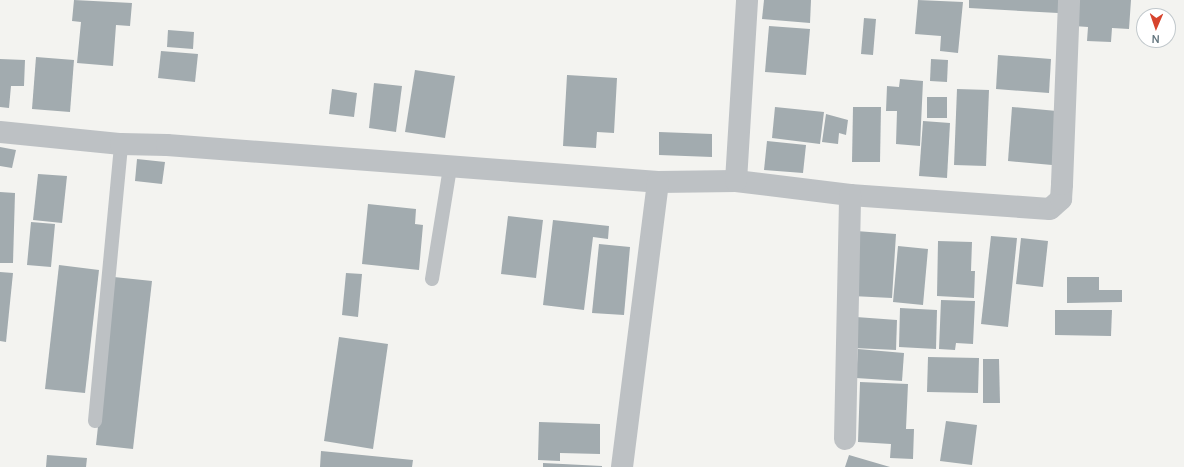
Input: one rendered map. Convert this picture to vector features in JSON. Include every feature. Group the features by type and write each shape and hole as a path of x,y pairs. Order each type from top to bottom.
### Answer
{"street":[{"path":"736,181 747,0"},
{"path":"0,132 121,144 167,145 450,168 658,182 736,181 850,195 1050,209 1061,199 1069,0"},
{"path":"622,467 658,182"},
{"path":"845,439 850,195"}],"lane":[{"path":"94,421 121,144"},
{"path":"432,280 450,168"}],"building":[{"path":"74,0 132,3 130,26 116,25 113,66 77,63 81,22 72,21"},
{"path":"764,0 811,0 810,23 762,19"},
{"path":"918,0 963,2 958,53 940,51 941,36 915,34"},
{"path":"969,0 1059,0 1058,13 969,8"},
{"path":"1075,0 1131,0 1129,29 1112,28 1111,42 1087,41 1088,27 1074,26"},
{"path":"864,18 876,19 873,55 861,54"},
{"path":"769,26 810,29 806,75 765,72"},
{"path":"168,30 194,32 193,49 167,47"},
{"path":"161,51 198,54 195,82 158,78"},
{"path":"998,55 1051,59 1049,93 996,89"},
{"path":"36,57 74,60 70,112 32,109"},
{"path":"0,59 25,60 24,86 11,86 9,108 0,107"},
{"path":"931,59 948,60 947,82 930,81"},
{"path":"415,70 455,76 445,138 405,132"},
{"path":"567,75 617,78 614,133 597,132 596,148 563,146"},
{"path":"900,79 923,81 920,146 896,144 897,111 886,111 887,86 899,87"},
{"path":"374,83 402,86 396,132 369,128"},
{"path":"332,89 357,93 354,117 329,114"},
{"path":"957,89 989,90 986,166 954,165"},
{"path":"927,97 947,97 947,118 927,118"},
{"path":"775,107 824,112 820,144 772,138"},
{"path":"853,107 881,107 880,162 852,162"},
{"path":"1012,107 1057,111 1052,165 1008,161"},
{"path":"826,114 848,120 846,135 839,133 838,144 822,142"},
{"path":"923,121 950,123 947,178 919,176"},
{"path":"659,132 712,134 712,157 659,155"},
{"path":"767,141 806,145 803,173 764,170"},
{"path":"0,147 16,150 12,168 0,166"},
{"path":"137,159 165,162 162,184 135,181"},
{"path":"38,174 67,176 62,223 33,220"},
{"path":"0,192 15,193 13,263 0,263"},
{"path":"368,204 416,209 415,224 423,225 419,270 362,264"},
{"path":"508,216 543,220 536,278 501,274"},
{"path":"553,220 609,226 608,239 593,237 584,310 543,305"},
{"path":"31,222 55,224 51,267 27,265"},
{"path":"856,231 896,234 892,298 852,296"},
{"path":"991,236 1017,238 1008,327 981,324"},
{"path":"1021,238 1048,241 1043,287 1016,284"},
{"path":"938,241 972,242 971,271 975,271 974,298 937,296"},
{"path":"599,244 630,247 624,315 592,313"},
{"path":"898,246 928,249 923,305 893,302"},
{"path":"59,265 99,270 85,393 45,389"},
{"path":"0,272 13,273 6,342 0,341"},
{"path":"346,273 362,274 358,317 342,315"},
{"path":"114,277 152,281 133,449 96,445"},
{"path":"1067,277 1099,277 1099,290 1122,290 1122,302 1067,303"},
{"path":"941,300 975,301 973,344 956,343 955,350 939,349"},
{"path":"900,308 937,310 936,349 899,347"},
{"path":"1055,310 1112,310 1111,336 1055,335"},
{"path":"856,317 897,320 896,350 854,348"},
{"path":"339,337 388,344 373,449 324,441"},
{"path":"858,349 904,353 902,381 856,378"},
{"path":"928,357 979,358 978,393 927,392"},
{"path":"983,359 999,359 1000,403 983,403"},
{"path":"860,382 908,384 906,429 914,429 913,459 890,458 891,444 858,442"},
{"path":"946,421 977,425 972,465 940,461"},
{"path":"539,422 600,424 600,454 560,453 560,461 538,460"},
{"path":"321,451 413,460 412,467 320,467"},
{"path":"47,455 87,458 86,467 46,467"},
{"path":"849,455 890,467 845,467"},
{"path":"543,463 602,466 602,467 543,467"}]}
